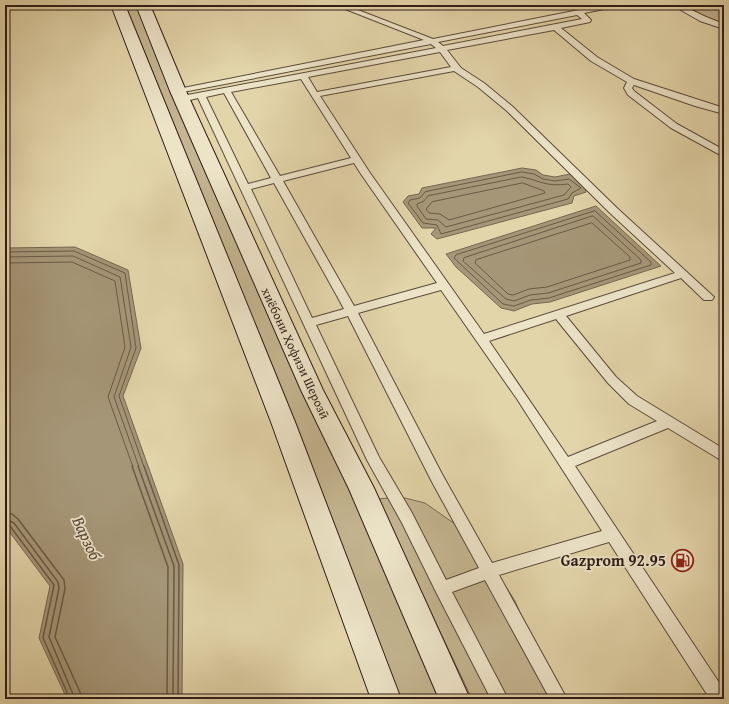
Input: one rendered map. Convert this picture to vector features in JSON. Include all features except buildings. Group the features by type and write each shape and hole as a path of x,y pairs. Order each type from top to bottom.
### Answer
{"main road":[{"path":"118,5 283,422 386,699"},
{"name":"хиёбони Ҳофизи Шерозӣ","path":"143,5 187,95 312,390 361,488 455,699"}],"lane":[{"path":"339,5 432,42 442,49 456,68 510,109 614,211 708,297"},
{"path":"187,95 584,9 615,5"},
{"path":"676,5 703,19 724,27"},
{"path":"187,95 226,90 303,76 582,22 587,20 584,9"},
{"path":"554,27 594,59 631,82 724,111"},
{"path":"315,95 456,68"},
{"path":"303,76 357,159 521,396 720,699"},
{"path":"631,82 628,88 631,93 654,112 674,126 724,154"},
{"path":"226,90 351,312 437,478 559,699"},
{"path":"187,95 245,188 374,460 407,518 442,589 500,699"},
{"path":"245,188 276,178 357,159"},
{"path":"481,339 683,274"},
{"path":"309,323 444,285"},
{"path":"558,314 612,380 633,400 724,456"},
{"path":"565,464 669,422"},
{"path":"442,589 489,572 612,535"}],"shaded area":[{"path":"117,5 138,5 445,699 390,699"},
{"path":"680,5 724,5 724,26"},
{"path":"401,497 425,503 455,524 489,560 515,601 558,699 472,699 377,499"}],"water":[{"path":"522,168 536,170 543,175 555,177 570,174 585,185 586,192 574,196 572,203 437,239 431,234 436,228 422,228 403,202 408,196 419,194 422,188"},
{"path":"596,206 661,266 550,302 532,304 514,311 501,308 456,267 446,254"},
{"name":"Варзоб","path":"75,247 128,270 141,348 123,396 183,564 182,699 67,699 39,638 50,586 5,526 5,248"}],"place":[{"name":"Gazprom 92.95","path":"682,560"}]}
